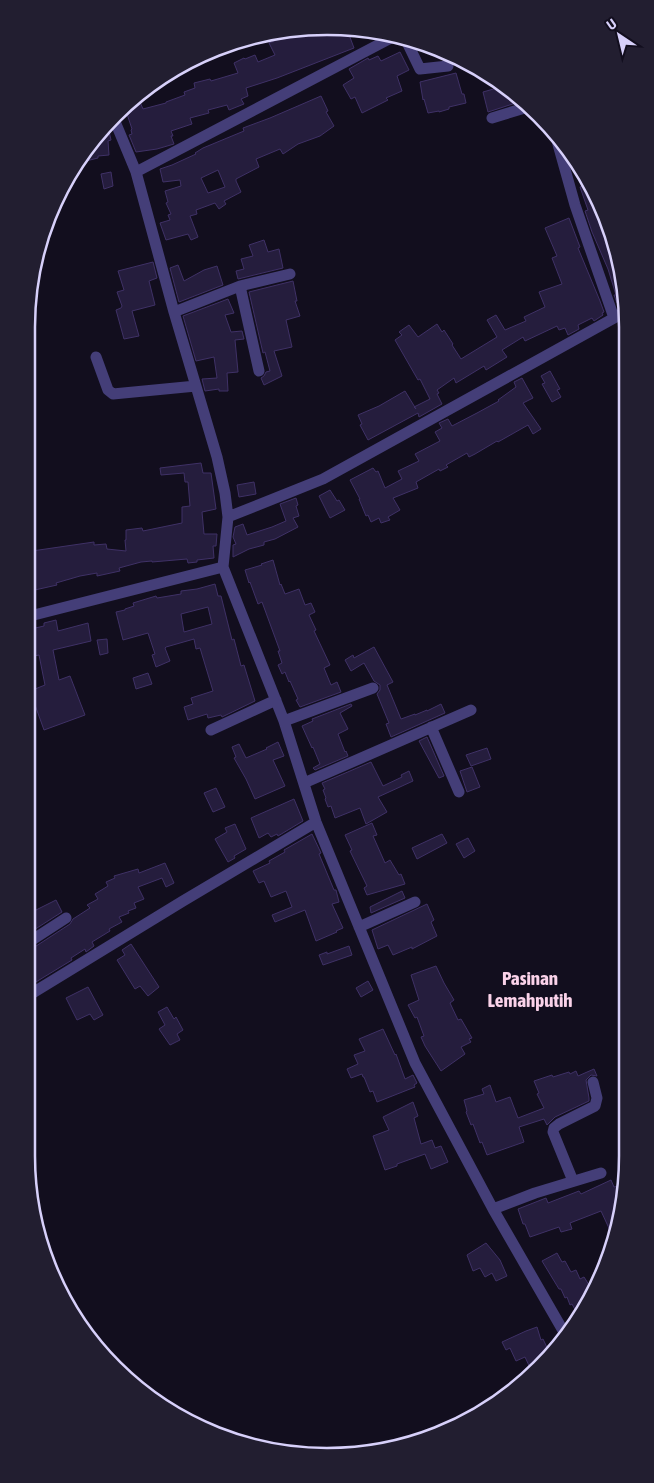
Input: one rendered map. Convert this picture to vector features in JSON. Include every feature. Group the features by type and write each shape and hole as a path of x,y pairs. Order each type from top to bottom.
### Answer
{"street":[{"path":"136,172 385,41"},
{"path":"409,47 420,69 448,66"},
{"path":"492,118 521,108"},
{"path":"117,125 136,172 174,312 217,457 228,517 222,566 284,721 316,822 415,1063 493,1209 562,1329"},
{"path":"560,150 576,205 614,318"},
{"path":"174,312 240,286 290,274"},
{"path":"240,286 259,371"},
{"path":"228,517 323,479 618,316"},
{"path":"96,357 108,390 113,394 196,386"},
{"path":"35,615 222,566"},
{"path":"284,721 373,688"},
{"path":"211,730 276,700"},
{"path":"304,783 471,710"},
{"path":"431,727 459,792"},
{"path":"35,991 182,901 316,822"},
{"path":"359,927 415,902"},
{"path":"35,938 66,918"},
{"path":"573,1181 553,1132 554,1128 559,1124 595,1106 598,1098 593,1082"},
{"path":"493,1209 601,1173"}],"building":[{"path":"350,36 354,48 246,88 248,96 241,99 244,104 229,110 227,105 208,110 209,113 190,118 192,124 171,131 174,144 136,152 129,135 132,134 132,129 127,114 134,107 140,102 143,109 166,103 185,95 184,92 195,88 194,83 210,79 211,81 238,73 234,63 244,58 255,55 258,62 275,55 269,43 289,37"},
{"path":"400,52 409,70 397,76 402,91 386,98 388,100 362,113 355,97 351,99 343,85 354,78 349,69 368,58 369,60 378,56 381,61"},
{"path":"456,73 466,103 449,107 449,109 439,112 428,113 423,100 420,82"},
{"path":"495,88 515,103 488,112 483,92"},
{"path":"321,96 328,111 326,112 334,126 320,136 298,144 283,154 280,149 256,159 259,167 236,179 241,192 224,201 226,204 219,209 215,203 196,210 197,214 190,216 198,237 191,240 188,234 166,240 160,223 170,220 168,215 171,214 166,203 168,202 165,191 181,186 180,180 163,182 160,169 244,131 243,128","holes":["218,170 225,187 208,193 201,178"]},
{"path":"109,132 111,140 108,141 109,155 98,156 98,158 87,161"},
{"path":"111,172 113,186 104,189 101,174"},
{"path":"583,186 589,198 604,233 617,289 618,303 608,269 585,211 588,210 580,187"},
{"path":"569,218 580,247 578,248 604,312 602,313 603,315 594,321 592,318 578,325 579,329 568,335 565,328 559,330 557,326 525,341 523,337 502,350 507,357 486,370 484,366 456,383 454,378 437,390 442,404 419,417 418,413 368,440 360,425 362,424 358,415 379,406 405,391 415,407 430,399 420,379 418,380 395,340 402,335 399,332 409,325 418,337 437,324 442,332 444,330 461,359 497,337 487,320 496,315 505,330 526,321 524,317 545,307 539,292 562,284 552,258 557,256 545,228"},
{"path":"264,240 268,252 279,249 283,268 238,279 236,271 244,269 241,259 253,256 249,245"},
{"path":"153,262 157,278 149,281 155,305 132,311 139,336 124,339 116,310 122,306 117,292 124,290 118,271"},
{"path":"178,265 184,281 204,270 217,266 223,285 179,302 170,268"},
{"path":"293,281 297,301 295,301 300,316 286,320 292,347 274,351 282,376 264,385 261,378 266,372 270,371 265,352 263,353 249,292"},
{"path":"228,299 234,313 225,315 231,332 242,331 244,339 235,340 238,372 227,373 228,391 219,391 219,389 205,391 202,379 217,378 214,357 196,361 183,316"},
{"path":"550,371 560,389 557,390 561,397 552,402 542,384 545,383 541,376"},
{"path":"522,378 533,398 523,403 541,429 533,434 528,425 469,457 467,453 446,465 448,467 440,471 439,469 416,482 418,488 393,498 400,510 388,517 390,520 381,523 379,518 371,522 368,515 366,516 350,480 373,468 376,472 378,471 385,488 402,479 398,471 419,461 415,454 440,441 435,432 442,428 439,423 448,419 452,426 477,413 499,401 516,387 514,382"},
{"path":"201,463 203,473 211,473 216,509 202,512 204,534 217,534 216,546 213,546 214,558 188,563 187,559 141,562 119,568 120,571 97,576 97,573 80,576 56,583 57,585 35,590 35,551 94,542 94,545 106,544 107,549 126,551 126,530 142,528 143,531 182,523 182,507 190,506 188,482 185,482 184,473 161,475 160,468"},
{"path":"254,482 256,494 239,497 237,485"},
{"path":"330,490 345,510 330,518 319,496"},
{"path":"296,498 299,516 293,518 298,527 275,539 264,542 264,545 249,549 233,557 233,545 236,544 233,537 235,527 243,524 247,535 286,521 280,504"},
{"path":"273,560 280,585 285,594 299,589 305,605 311,603 315,612 309,615 316,630 314,631 330,665 324,668 331,685 337,682 341,692 300,707 290,681 285,672 282,674 278,665 282,663 278,651 280,651 262,602 258,604 245,570"},
{"path":"215,584 218,596 221,596 232,640 234,639 241,666 244,665 255,701 222,717 221,715 208,718 207,714 188,720 184,707 193,704 191,698 213,691 200,648 196,649 194,639 166,647 170,661 156,667 152,655 155,654 148,633 123,640 116,612 134,606 133,603 156,596 157,598 181,594 181,591","holes":["208,607 212,624 184,632 181,614"]},
{"path":"56,620 58,631 88,623 91,641 53,650 59,680 70,676 85,715 44,730 35,705 35,689 45,685 39,655 35,656 35,628 44,626 44,623"},
{"path":"107,639 108,653 100,655 97,640"},
{"path":"374,647 393,682 387,685 401,719 427,711 441,704 445,713 391,737 386,724 389,723 377,694 380,690 380,685 374,681 364,663 351,671 345,660 353,655 354,658"},
{"path":"148,673 152,684 136,689 133,678"},
{"path":"351,704 352,706 340,713 348,729 338,734 348,756 315,770 313,768 320,764 302,726 313,721 312,719"},
{"path":"427,737 444,776 439,778 419,741"},
{"path":"278,742 284,756 273,760 285,786 255,799 234,758 236,757 232,747 239,744 246,758"},
{"path":"487,748 491,759 471,766 466,755"},
{"path":"371,762 383,786 402,777 401,775 409,771 413,781 378,797 387,812 366,824 360,808 335,818 331,806 328,807 325,799 323,790 325,789 322,783"},
{"path":"472,767 480,787 467,792 460,771"},
{"path":"216,788 225,807 213,812 204,793"},
{"path":"294,799 303,821 278,836 277,834 271,837 268,833 259,838 251,818"},
{"path":"372,823 377,835 373,836 385,863 390,860 399,875 401,874 405,884 367,895 364,888 367,886 350,851 352,850 345,835"},
{"path":"235,824 246,849 228,862 215,839 227,832 225,828"},
{"path":"312,834 334,890 336,890 339,902 332,904 343,928 316,941 305,910 275,922 272,915 292,907 286,891 271,897 264,881 259,883 253,871 270,863 269,861 285,852 284,850"},
{"path":"442,834 447,843 417,859 412,848"},
{"path":"468,838 475,851 464,858 456,844"},
{"path":"165,863 174,883 166,887 162,878 138,887 144,899 134,903 136,908 119,917 122,922 92,942 94,946 86,952 85,949 71,958 72,960 35,983 35,947 70,924 73,919 90,908 87,905 98,899 95,894 108,886 106,882 115,878 114,876 138,869 139,873"},
{"path":"402,891 405,898 371,913 370,907"},
{"path":"56,900 62,912 35,929 35,910"},
{"path":"427,904 434,920 431,922 437,936 412,949 412,947 393,955 388,945 378,949 372,930"},
{"path":"131,944 159,987 148,996 140,986 135,989 117,960 125,955 122,950"},
{"path":"349,946 352,955 323,965 319,955"},
{"path":"436,966 454,1000 450,1003 458,1020 461,1019 472,1038 469,1039 471,1042 461,1047 465,1054 441,1071 425,1046 421,1037 424,1036 417,1017 415,1018 408,1005 419,1000 411,975"},
{"path":"368,981 373,990 361,997 356,988"},
{"path":"88,987 103,1015 94,1020 90,1014 77,1020 66,998"},
{"path":"167,1007 174,1019 176,1017 183,1030 177,1034 180,1040 170,1045 159,1029 165,1025 158,1012"},
{"path":"383,1029 396,1054 405,1079 413,1075 417,1083 414,1085 415,1087 377,1102 373,1091 370,1092 362,1074 351,1078 347,1069 358,1064 354,1055 365,1051 359,1039"},
{"path":"594,1069 597,1076 591,1075 586,1080 589,1101 555,1117 547,1125 544,1119 519,1127 524,1142 487,1155 473,1124 471,1125 464,1100 484,1094 482,1089 490,1085 496,1102 510,1097 518,1118 544,1108 537,1094 539,1093 534,1081 552,1075 553,1077 576,1071 578,1076"},
{"path":"413,1102 418,1116 414,1118 421,1144 432,1140 435,1148 441,1146 448,1162 431,1169 425,1154 385,1170 373,1136 389,1130 383,1117"},
{"path":"611,1180 614,1187 617,1186 610,1229 601,1211 570,1223 572,1229 561,1232 559,1227 530,1237 518,1209 546,1198 548,1203 579,1191 581,1194"},
{"path":"486,1243 500,1260 507,1276 496,1281 492,1273 485,1277 480,1268 473,1271 467,1255"},
{"path":"557,1253 562,1262 565,1261 571,1272 576,1270 580,1279 584,1277 589,1285 575,1310 572,1304 570,1305 567,1297 565,1298 542,1261"},
{"path":"537,1327 541,1340 543,1339 547,1348 529,1366 525,1357 516,1361 510,1348 506,1350 502,1342"}],"district":[{"name":"Pasinan Lemahputih","path":"530,989"}]}
